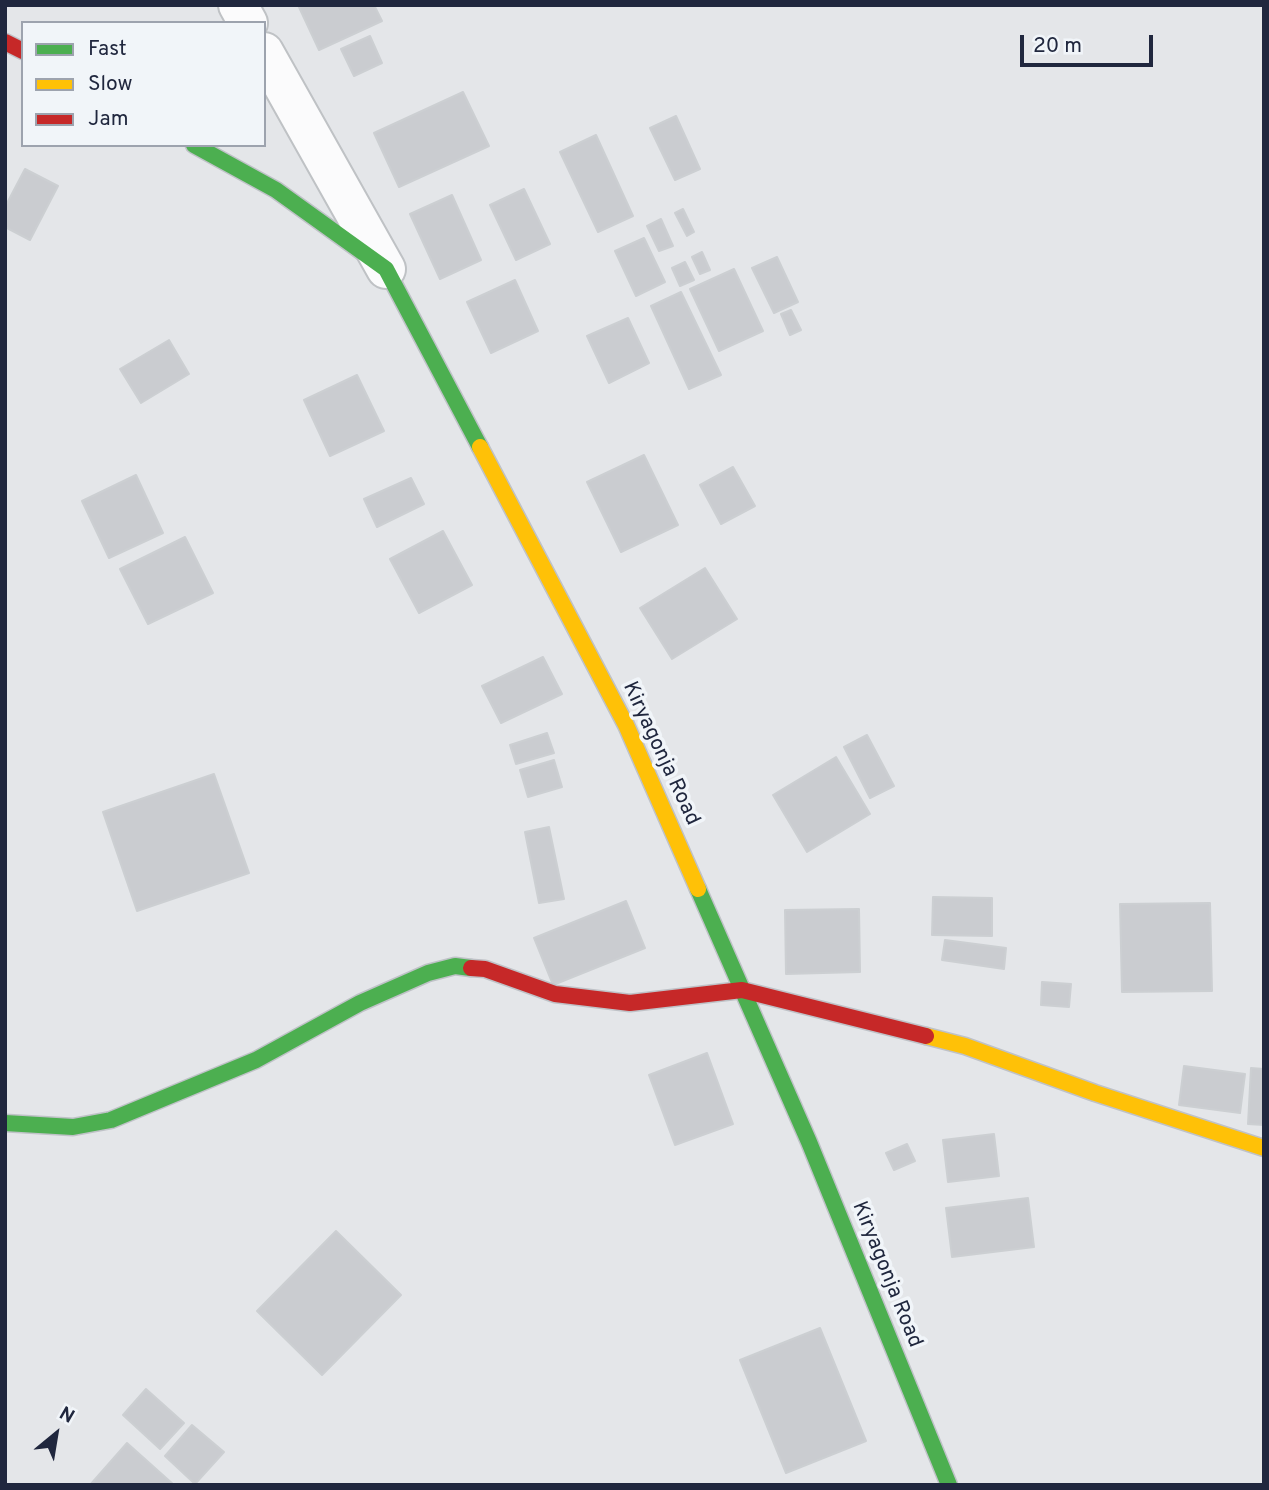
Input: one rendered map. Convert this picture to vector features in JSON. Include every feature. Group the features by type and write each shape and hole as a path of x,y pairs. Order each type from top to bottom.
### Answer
{"street":[{"path":"239,5 247,21"},
{"path":"5,42 21,50"},
{"path":"266,56 386,269"},
{"name":"Kiryagonja Road","path":"198,147 276,190 386,269 626,725 809,1142 949,1485"},
{"path":"5,1123 73,1127 111,1120 256,1060 360,1003 428,973 455,965 485,969 555,994 630,1003 742,990 965,1046 1095,1093 1264,1148"}],"building":[{"path":"298,5 374,5 382,21 319,50"},
{"path":"370,36 382,63 354,76 341,49"},
{"path":"463,92 489,146 399,187 374,133"},
{"path":"676,116 700,169 675,180 650,128"},
{"path":"596,135 633,216 598,232 560,152"},
{"path":"25,169 58,186 30,240 5,227 5,207"},
{"path":"524,189 550,244 516,260 490,205"},
{"path":"452,195 481,260 440,279 410,214"},
{"path":"683,209 694,232 687,236 675,213"},
{"path":"661,219 673,246 659,251 647,226"},
{"path":"644,238 665,282 636,296 615,251"},
{"path":"702,252 710,270 700,274 692,257"},
{"path":"777,257 798,302 774,313 752,268"},
{"path":"685,262 694,280 680,286 672,268"},
{"path":"734,269 763,331 719,351 690,289"},
{"path":"515,280 538,331 491,353 467,302"},
{"path":"681,292 721,375 689,389 651,306"},
{"path":"791,310 801,330 790,335 781,314"},
{"path":"628,318 649,363 609,383 587,336"},
{"path":"169,340 189,374 141,403 120,369"},
{"path":"357,375 384,431 330,456 304,400"},
{"path":"644,455 678,525 621,552 587,482"},
{"path":"733,467 755,506 721,524 700,485"},
{"path":"136,475 163,533 109,558 82,501"},
{"path":"411,478 424,504 377,527 364,499"},
{"path":"443,531 472,585 419,613 390,559"},
{"path":"185,537 213,593 148,624 120,569"},
{"path":"705,568 737,619 672,659 640,608"},
{"path":"543,657 562,694 501,723 482,686"},
{"path":"547,733 554,753 516,764 510,745"},
{"path":"867,735 894,786 870,798 844,747"},
{"path":"836,757 870,814 807,852 773,795"},
{"path":"554,760 562,787 528,797 520,770"},
{"path":"214,774 249,873 137,911 103,812"},
{"path":"549,827 564,899 539,903 525,832"},
{"path":"933,897 992,898 992,936 932,935"},
{"path":"626,901 645,948 553,985 534,938"},
{"path":"1210,903 1212,991 1122,992 1120,904"},
{"path":"859,909 860,972 786,974 785,910"},
{"path":"945,940 1006,948 1004,969 942,960"},
{"path":"1042,982 1071,984 1069,1007 1041,1005"},
{"path":"707,1053 733,1124 675,1145 649,1075"},
{"path":"1184,1066 1245,1074 1240,1113 1179,1105"},
{"path":"1251,1068 1264,1069 1264,1125 1248,1124"},
{"path":"994,1134 999,1176 948,1182 943,1140"},
{"path":"907,1144 915,1161 894,1170 886,1153"},
{"path":"1028,1198 1034,1247 952,1257 946,1208"},
{"path":"336,1231 401,1295 322,1375 257,1311"},
{"path":"820,1328 866,1441 786,1473 740,1360"},
{"path":"146,1389 184,1423 160,1449 123,1415"},
{"path":"192,1425 224,1452 195,1484 165,1456"},
{"path":"127,1443 174,1485 90,1485"}],"traffic: fast":[{"path":"198,147 276,190 386,269 480,447"},
{"path":"698,889 809,1142 949,1485"},
{"path":"5,1123 73,1127 111,1120 256,1060 360,1003 428,973 455,966 471,968"}],"traffic: slow":[{"path":"480,447 626,725 698,889"},
{"path":"926,1036 965,1046 1095,1093 1264,1148"}],"traffic: jam":[{"path":"5,42 21,50"},
{"path":"471,968 485,969 555,994 630,1003 742,990 926,1036"}]}
